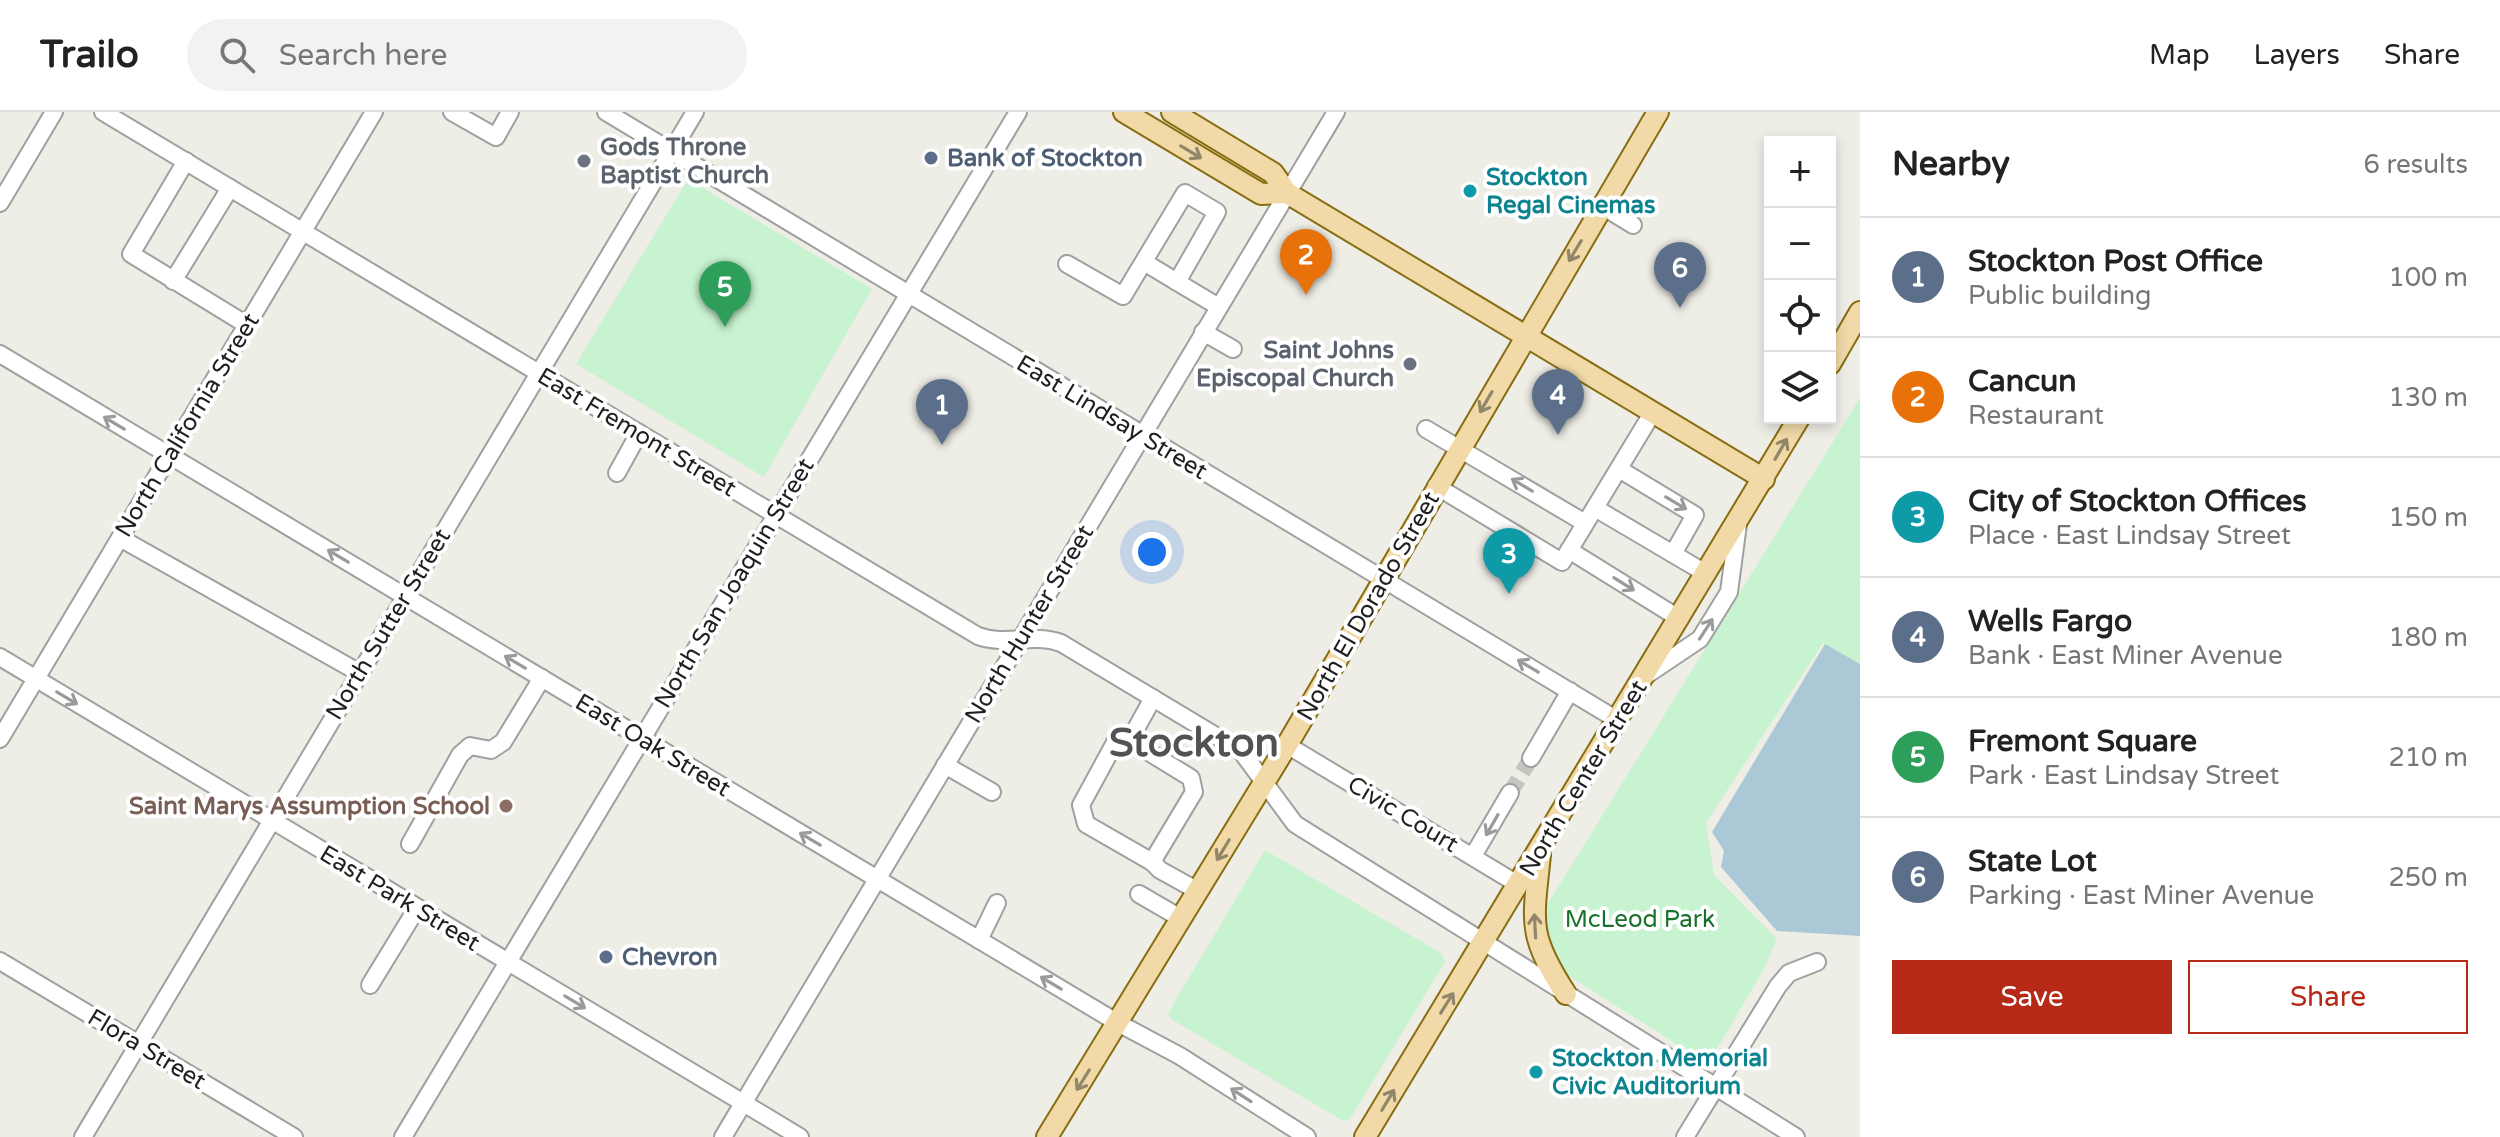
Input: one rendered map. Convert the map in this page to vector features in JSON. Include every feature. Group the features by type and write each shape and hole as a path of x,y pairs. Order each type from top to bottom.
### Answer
{"main road":[{"path":"1124,112 1261,194 1287,193"},
{"path":"1172,112 1271,172 1287,193 1764,479"},
{"name":"North El Dorado Street","path":"1047,1137 1287,745 1436,486 1658,112"},
{"path":"1836,342 1860,312"},
{"name":"North Center Street","path":"1365,1137 1796,424"},
{"path":"1540,850 1534,935 1543,960 1566,994"}],"street":[{"path":"1,201 54,112"},
{"name":"East Fremont Street","path":"103,112 978,636 1020,640 1043,637 1061,643 1241,751 1295,824 1790,1135"},
{"name":"North California Street","path":"0,739 374,112"},
{"path":"452,112 496,137 510,112"},
{"name":"East Lindsay Street","path":"606,112 1619,721"},
{"name":"North Sutter Street","path":"83,1137 695,112"},
{"name":"North San Joaquin Street","path":"403,1137 1018,112"},
{"name":"North Hunter Street","path":"723,1137 1336,112"},
{"path":"186,161 131,254 247,325"},
{"path":"173,281 230,188"},
{"path":"1067,264 1123,296 1185,193 1217,212 1177,282"},
{"path":"1602,206 1633,225"},
{"path":"1144,262 1219,307"},
{"path":"1203,332 1233,349"},
{"name":"East Oak Street","path":"0,354 1118,1023 1180,1056 1307,1137"},
{"path":"1436,486 1562,562 1653,412"},
{"path":"1426,429 1585,523"},
{"path":"617,473 639,433"},
{"path":"1619,469 1695,515 1673,554"},
{"path":"1595,508 1707,574"},
{"path":"1645,676 1700,639 1729,592 1739,521"},
{"path":"120,538 358,672"},
{"path":"1569,550 1680,619"},
{"name":"East Park Street","path":"0,657 800,1137"},
{"path":"410,844 460,755 470,746 491,750 503,742 542,678"},
{"path":"1531,758 1570,691"},
{"path":"1132,736 1153,698"},
{"path":"1132,736 1142,750 1191,778 1194,786 1152,862"},
{"path":"1132,736 1118,737 1081,805 1086,824 1198,891"},
{"name":"Civic Court","path":"1287,745 1519,885"},
{"path":"945,765 992,792"},
{"path":"1473,856 1510,793"},
{"path":"1139,894 1182,919"},
{"path":"979,940 997,903"},
{"path":"370,985 417,908"},
{"name":"Flora Street","path":"0,961 294,1137"},
{"path":"1685,1137 1778,986 1789,973 1817,962"}],"green space":[{"path":"688,179 872,289 764,477 576,364"},
{"name":"McLeod Park","path":"1860,398 1860,664 1823,643 1706,823 1714,875 1777,939 1764,969 1708,1064 1566,974 1547,945 1539,918"},
{"path":"1265,850 1441,953 1445,962 1350,1119 1343,1121 1171,1019 1168,1013"}],"water":[{"path":"1825,644 1860,664 1860,936 1777,931 1721,867 1724,851 1712,832"}],"tunnel":[{"path":"1510,793 1531,758"}],"place":[{"name":"Bank of Stockton","path":"931,158"},
{"name":"Gods Throne Baptist Church","path":"584,161"},
{"name":"Stockton Regal Cinemas","path":"1470,191"},
{"name":"Cancun","path":"1306,295"},
{"name":"State Lot","path":"1680,308"},
{"name":"Fremont Square","path":"725,327"},
{"name":"Saint Johns Episcopal Church","path":"1410,364"},
{"name":"Wells Fargo","path":"1558,435"},
{"name":"Stockton Post Office","path":"942,445"},
{"name":"City of Stockton Offices","path":"1509,594"},
{"name":"Saint Marys Assumption School","path":"506,806"},
{"name":"Chevron","path":"606,957"},
{"name":"Stockton Memorial Civic Auditorium","path":"1536,1072"}],"district":[{"name":"Stockton","path":"1194,742"}]}
